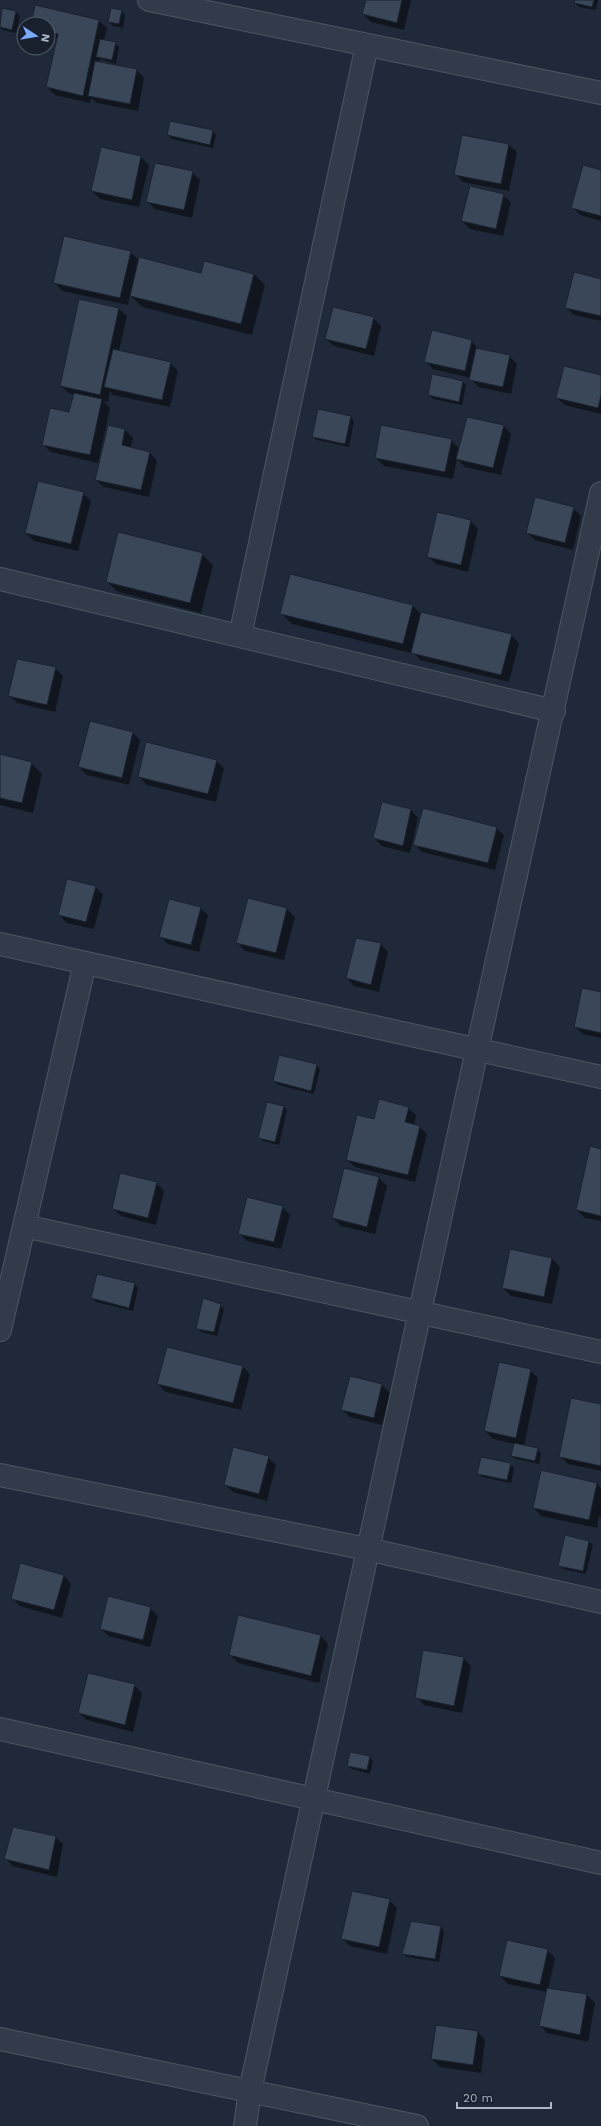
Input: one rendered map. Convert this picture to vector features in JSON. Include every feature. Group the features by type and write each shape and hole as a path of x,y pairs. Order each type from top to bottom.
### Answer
{"street":[{"path":"149,0 601,93"},
{"path":"240,636 366,45"},
{"path":"245,2126 250,2091 419,1312 554,711 601,493"},
{"path":"0,579 554,711"},
{"path":"0,944 601,1077"},
{"path":"0,1330 85,963"},
{"path":"24,1226 601,1352"},
{"path":"0,1475 368,1549 601,1602"},
{"path":"0,1729 601,1864"},
{"path":"0,2039 417,2126"}],"building":[{"path":"366,0 402,0 397,23 362,14"},
{"path":"575,0 594,0 592,7 574,3"},
{"path":"35,5 99,20 83,96 46,87 53,56 56,56 58,34 56,34 56,16 33,16"},
{"path":"2,8 16,11 12,30 0,27"},
{"path":"111,8 122,10 119,24 108,22"},
{"path":"100,39 116,42 112,60 96,57"},
{"path":"95,61 137,69 130,104 88,96"},
{"path":"170,121 213,130 210,145 167,135"},
{"path":"462,135 509,144 501,184 454,175"},
{"path":"101,147 141,156 132,200 91,191"},
{"path":"155,163 193,171 184,210 146,202"},
{"path":"583,165 601,170 601,216 571,208"},
{"path":"470,186 504,194 496,229 461,221"},
{"path":"64,236 131,251 120,298 53,283"},
{"path":"139,257 201,273 204,261 254,274 241,324 130,296"},
{"path":"574,272 601,279 601,316 565,308"},
{"path":"79,299 119,308 100,395 60,386"},
{"path":"333,307 374,317 366,349 325,339"},
{"path":"432,330 472,340 465,371 424,362"},
{"path":"476,348 510,355 503,387 469,380"},
{"path":"113,349 171,362 162,400 104,387"},
{"path":"564,366 601,375 601,395 598,408 556,398"},
{"path":"432,374 463,381 459,402 428,395"},
{"path":"74,393 102,399 90,455 42,445 50,408 69,412"},
{"path":"318,409 351,416 345,444 312,437"},
{"path":"467,417 504,425 493,468 456,459"},
{"path":"108,425 125,429 122,445 150,452 141,490 95,480"},
{"path":"381,425 452,439 445,472 375,458"},
{"path":"38,481 84,492 71,544 25,533"},
{"path":"535,497 574,507 565,543 526,533"},
{"path":"437,512 471,520 461,565 427,557"},
{"path":"118,532 203,553 190,603 106,582"},
{"path":"290,574 413,605 403,644 280,614"},
{"path":"421,612 512,634 501,675 411,653"},
{"path":"17,659 56,667 47,705 8,696"},
{"path":"90,721 133,732 122,778 78,767"},
{"path":"146,742 217,760 208,794 138,777"},
{"path":"0,754 32,762 22,803 0,798"},
{"path":"382,802 411,809 403,846 373,838"},
{"path":"423,808 497,827 488,863 413,845"},
{"path":"67,879 96,886 86,922 58,915"},
{"path":"248,898 287,908 276,953 236,943"},
{"path":"169,899 201,907 191,945 159,937"},
{"path":"356,938 381,943 371,985 346,978"},
{"path":"582,988 601,992 601,1033 574,1027"},
{"path":"279,1055 317,1064 311,1091 273,1081"},
{"path":"379,1099 409,1107 405,1122 420,1126 408,1175 346,1160 357,1115 374,1119"},
{"path":"267,1102 284,1106 275,1142 258,1138"},
{"path":"590,1146 601,1149 601,1216 576,1210"},
{"path":"344,1168 379,1177 367,1227 332,1218"},
{"path":"120,1173 157,1182 148,1218 112,1209"},
{"path":"247,1197 283,1206 274,1242 238,1234"},
{"path":"510,1249 552,1258 544,1297 502,1288"},
{"path":"97,1274 135,1283 129,1308 91,1298"},
{"path":"203,1298 221,1304 214,1332 196,1329"},
{"path":"167,1347 243,1366 233,1403 157,1384"},
{"path":"499,1362 531,1369 516,1438 484,1431"},
{"path":"350,1376 382,1384 374,1418 341,1410"},
{"path":"571,1398 601,1404 601,1466 559,1457"},
{"path":"514,1443 538,1448 535,1461 511,1456"},
{"path":"233,1447 269,1456 259,1494 224,1485"},
{"path":"481,1457 511,1463 507,1480 477,1474"},
{"path":"541,1470 597,1483 589,1520 533,1508"},
{"path":"565,1535 589,1541 583,1571 558,1566"},
{"path":"20,1563 64,1575 54,1610 11,1599"},
{"path":"108,1596 151,1607 143,1640 100,1629"},
{"path":"238,1615 321,1635 311,1676 229,1655"},
{"path":"423,1650 464,1657 454,1706 415,1698"},
{"path":"88,1673 135,1684 125,1725 78,1713"},
{"path":"350,1752 370,1756 367,1770 347,1766"},
{"path":"13,1827 56,1836 49,1870 4,1859"},
{"path":"352,1891 390,1899 379,1947 341,1939"},
{"path":"411,1921 441,1926 435,1959 402,1954"},
{"path":"507,1940 548,1949 540,1985 499,1976"},
{"path":"547,1988 587,1994 580,2035 539,2026"},
{"path":"436,2025 478,2031 473,2065 431,2059"}]}
